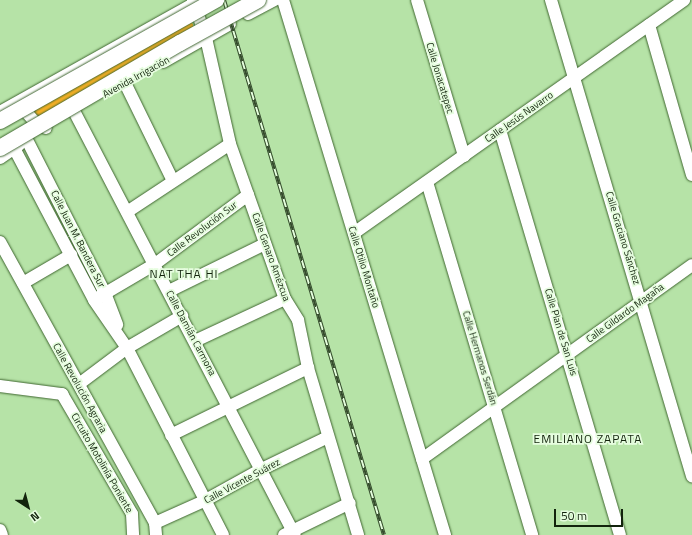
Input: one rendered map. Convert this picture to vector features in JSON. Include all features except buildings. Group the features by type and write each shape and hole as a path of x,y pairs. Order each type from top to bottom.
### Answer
{"main road":[{"path":"0,121 216,0"},
{"name":"Avenida Irrigación","path":"7,148 160,54 257,5"}],"street":[{"path":"240,0 248,8 257,5"},
{"name":"Avenida Irrigación","path":"0,158 7,148 27,140 206,38 257,5 274,0"},
{"name":"Calle Otilio Montaño","path":"283,0 445,535"},
{"name":"Calle Jonacatepec","path":"417,0 464,156"},
{"name":"Calle Graciano Sánchez","path":"551,0 692,477"},
{"name":"Calle Jesús Navarro","path":"354,233 684,0"},
{"path":"0,112 196,1"},
{"name":"Calle Genaro Amézcua","path":"196,1 230,144 285,299 298,320 308,368 328,437 350,503 358,535"},
{"path":"649,25 692,175"},
{"path":"125,83 173,182"},
{"path":"29,95 28,114 36,123 47,128"},
{"name":"Calle Damián Carmona","path":"74,112 262,469 291,534"},
{"name":"Calle Plan de San Luis","path":"500,130 568,354 620,535"},
{"name":"Calle Juan M. Bandera Sur","path":"27,140 105,293 125,345 172,435 204,501 223,535"},
{"path":"127,212 230,144"},
{"name":"Calle Juan M. Bandera Sur","path":"7,148 71,255 94,300 125,345"},
{"name":"Calle Hermanos Serdán","path":"427,182 495,406 532,535"},
{"name":"Calle Revolución Sur","path":"94,300 155,264 248,195"},
{"name":"Calle Revolución Agraria","path":"0,242 79,384 156,529"},
{"path":"169,290 265,244"},
{"path":"23,283 71,255"},
{"name":"Calle Gildardo Magaña","path":"422,459 692,265"},
{"path":"195,341 285,299"},
{"path":"79,384 125,345 182,316"},
{"path":"172,435 308,368"},
{"name":"Circuito Motolinía Poniente","path":"0,386 62,394 132,514 134,535"},
{"name":"Calle Vicente Suárez","path":"156,529 262,469 328,437"},
{"path":"291,534 350,503"},
{"path":"0,530 2,535"}],"shaded area":[{"path":"186,19 193,24 193,28 35,122 26,112"}],"railway":[{"path":"224,0 384,535"}],"district":[{"name":"NAT THA HI","path":"184,274"},
{"name":"EMILIANO ZAPATA","path":"588,439"}]}
